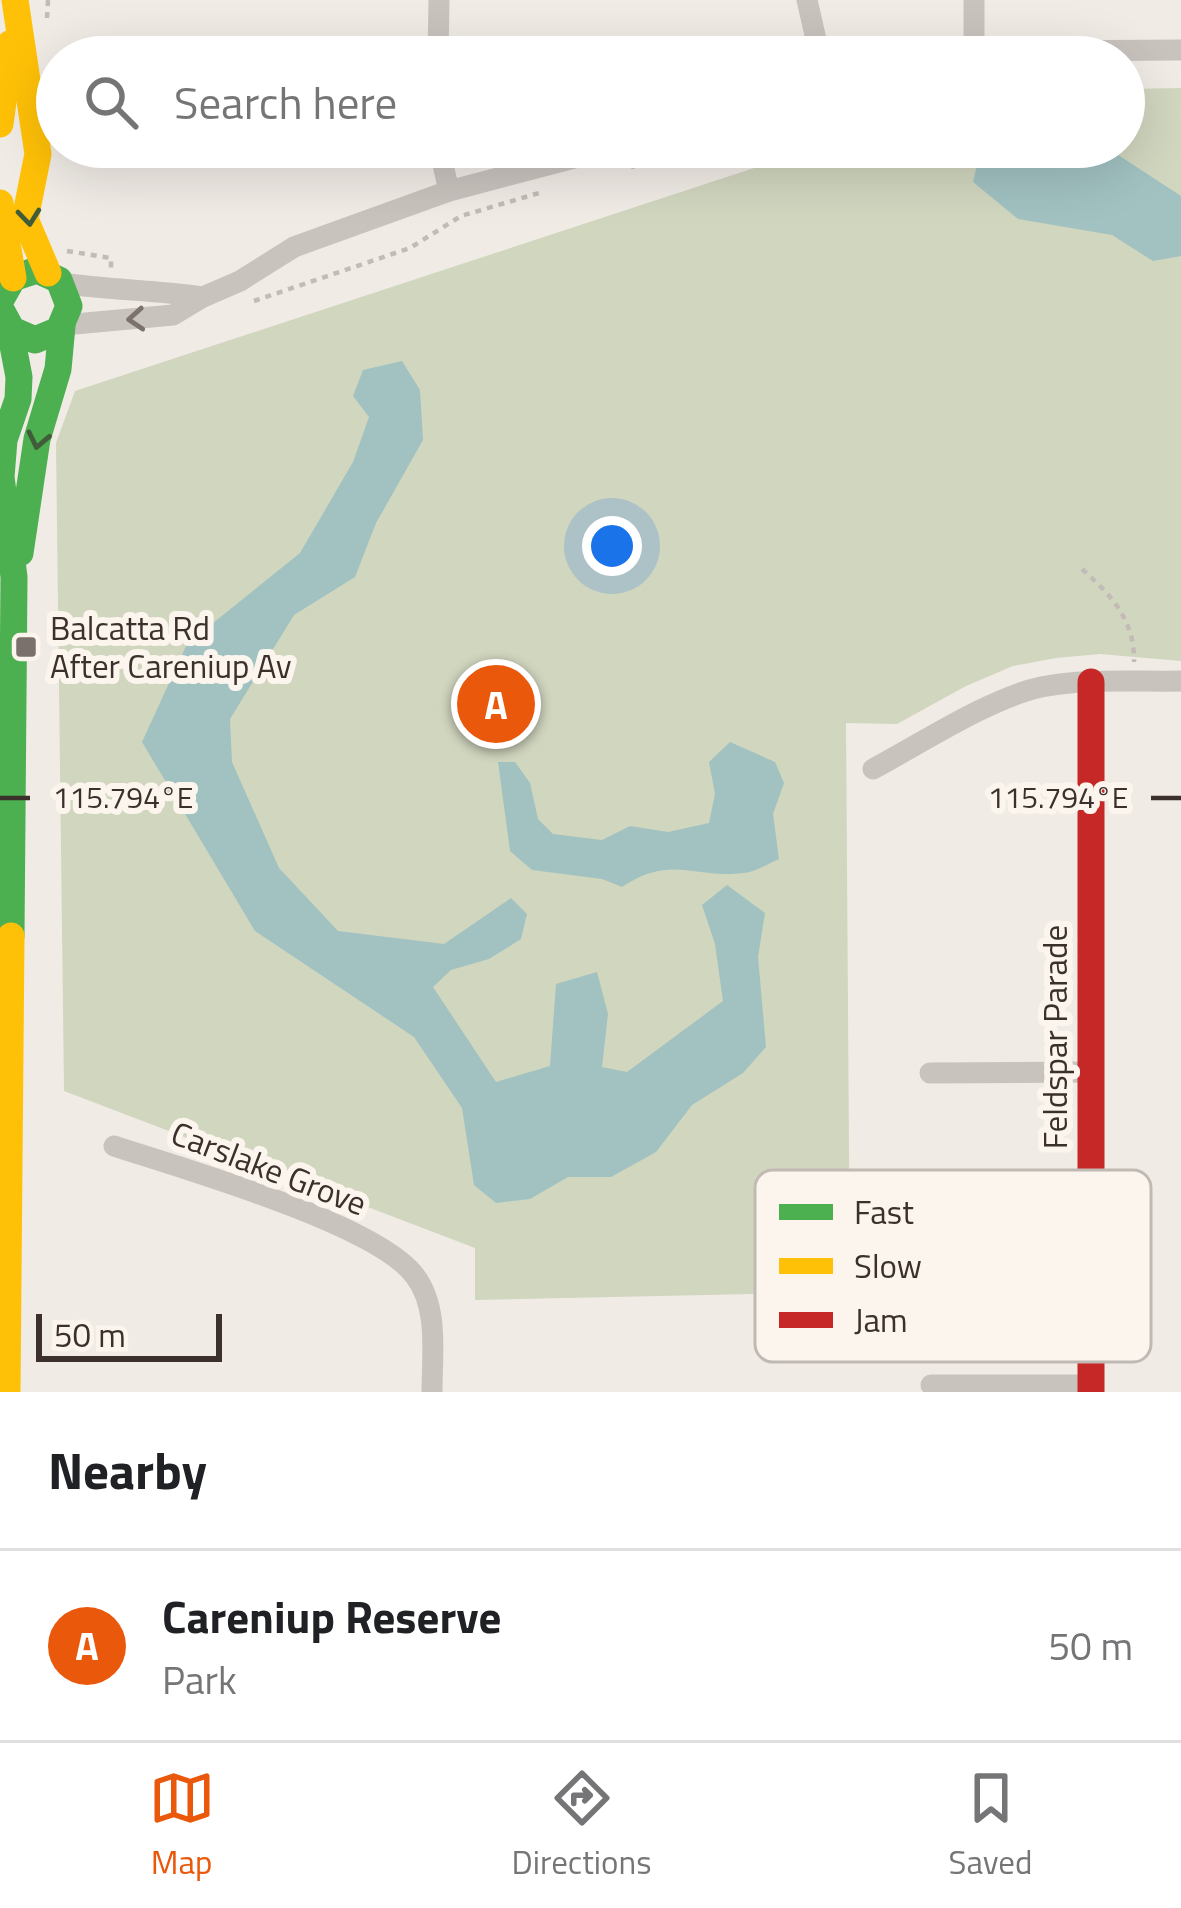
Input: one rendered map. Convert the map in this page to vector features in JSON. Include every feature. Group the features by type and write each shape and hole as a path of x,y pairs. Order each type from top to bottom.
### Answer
{"street":[{"path":"439,36 440,0"},
{"path":"806,0 815,36"},
{"path":"974,0 975,36"},
{"path":"0,124 15,10"},
{"path":"15,10 36,141"},
{"path":"1145,50 1181,50"},
{"path":"14,577 28,521 38,435 62,357 69,306 25,219 36,164"},
{"path":"444,168 449,191"},
{"path":"5,303 26,339 39,340 63,326 173,315 295,247 449,191 536,168"},
{"path":"0,203 5,303 19,377 18,399 4,440 1,477 14,577 3,1356 7,1392"},
{"path":"5,303 30,271 115,291 203,297"},
{"path":"873,769 976,714 1038,688 1181,681"},
{"name":"Feldspar Parade","path":"1091,682 1091,1170"},
{"path":"930,1073 1091,1072"},
{"name":"Carslake Grove","path":"114,1146 278,1201 380,1245 416,1276 432,1318 432,1392"},
{"path":"931,1384 1091,1389"}],"path":[{"path":"239,307 410,248 461,216 544,192"}],"green space":[{"path":"1181,88 1181,661 1100,654 1056,658 1013,666 897,724 846,723 849,1170 755,1170 755,1294 475,1300 475,1248 64,1091 56,443 75,391 754,168 1145,168 1145,89"}],"water":[{"path":"976,168 1138,168 1181,196 1181,256 1153,261 1112,235 1018,219 973,182"},
{"path":"402,361 420,390 423,440 376,523 355,577 294,615 230,719 232,762 279,868 338,931 444,944 511,898 527,914 521,939 489,959 451,970 433,987 496,1082 550,1066 556,984 597,972 608,1014 602,1067 627,1072 723,1001 715,944 702,905 727,885 765,913 758,957 766,1047 743,1073 692,1105 656,1152 611,1177 568,1177 530,1199 496,1203 474,1185 462,1108 414,1037 255,931 142,742 187,644 300,553 353,462 369,417 353,396 363,370"},
{"path":"730,742 775,762 784,783 773,814 779,859 743,873 655,872 622,887 602,879 532,870 510,851 498,762 515,762 530,783 538,819 553,834 602,840 630,826 668,832 709,823 715,794 709,762"}],"traffic: fast":[{"path":"0,301 13,278 37,270 59,280 69,306 59,330 35,340 12,330 0,308"},
{"path":"20,553 37,439 58,369 62,326"},
{"path":"10,330 18,399 4,440 1,477 14,577 11,936"}],"traffic: slow":[{"path":"15,0 36,141"},
{"path":"0,124 11,43"},
{"path":"36,164 25,219 48,273"},
{"path":"0,203 13,278"},
{"path":"7,1392 11,936"}],"traffic: jam":[{"path":"1091,682 1091,1170"},
{"path":"1091,1362 1091,1392"}],"place":[{"name":"Balcatta Rd After Careniup Av","path":"26,647"},
{"name":"Careniup Reserve","path":"496,704"}]}
